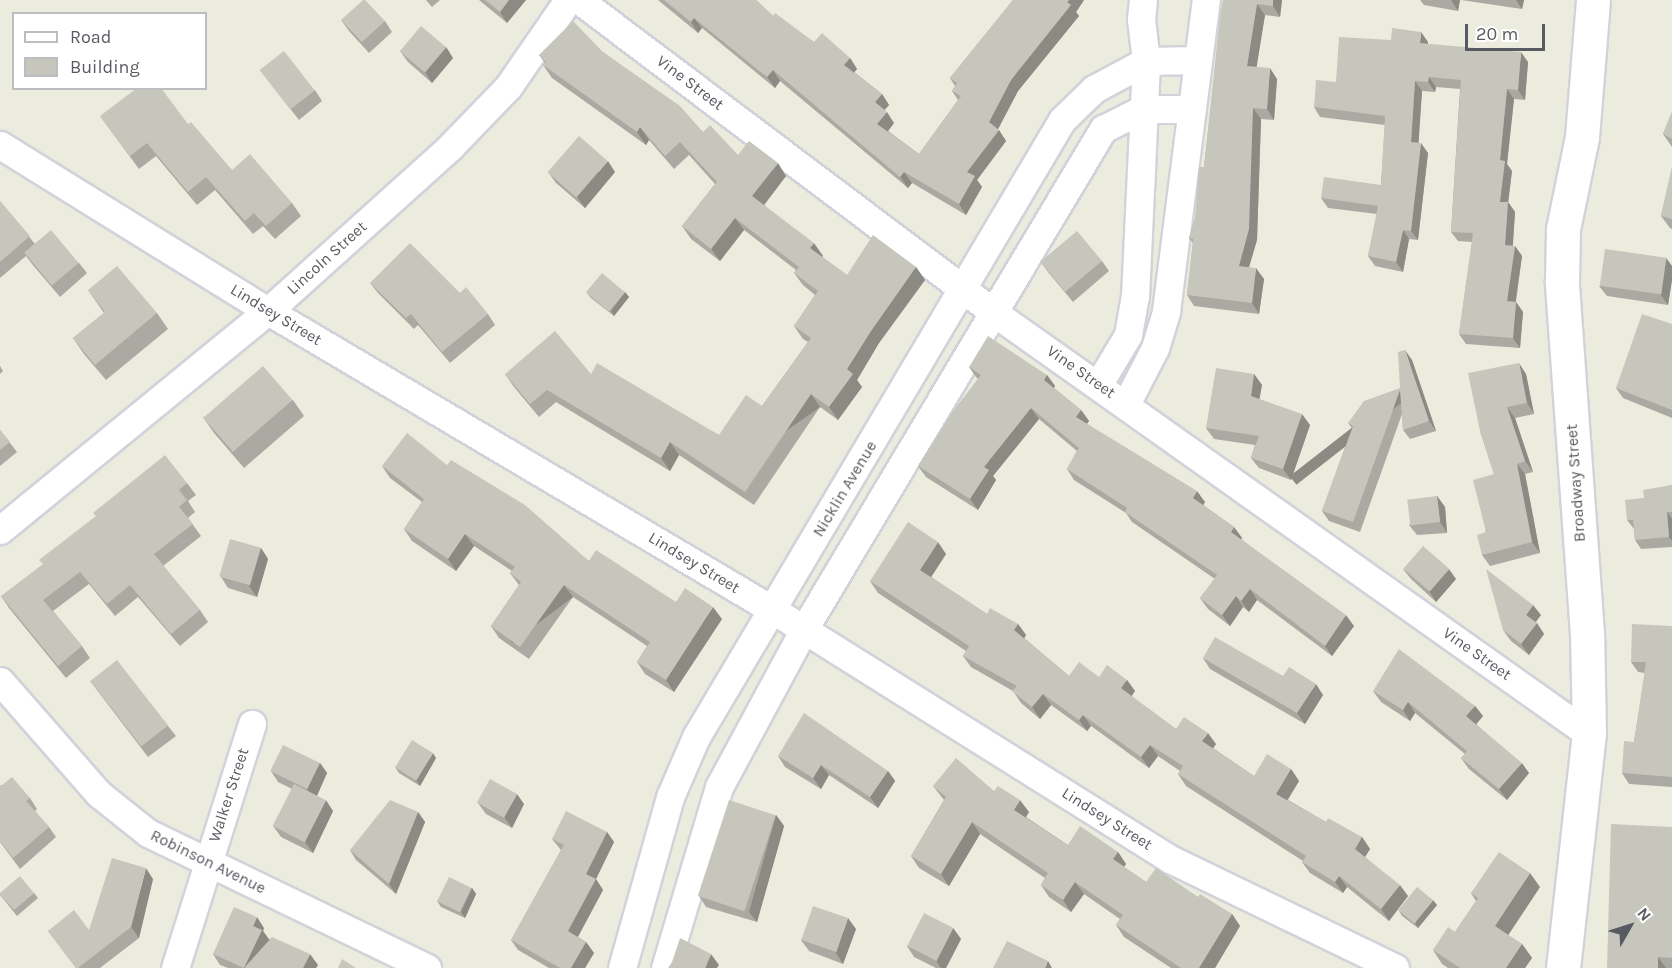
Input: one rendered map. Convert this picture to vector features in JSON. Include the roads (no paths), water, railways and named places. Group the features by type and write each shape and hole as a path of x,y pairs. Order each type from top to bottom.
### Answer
{"main road":[{"name":"Broadway Street","path":"1563,968 1589,734 1587,634 1562,281 1563,228 1582,137 1593,0"}],"street":[{"name":"Lincoln Street","path":"0,531 268,311 449,148 500,95 568,0"},
{"name":"Vine Street","path":"579,0 996,314 1589,734"},
{"path":"1098,385 1128,335 1135,297 1146,61 1140,19 1143,0"},
{"path":"1126,404 1155,348 1166,311 1206,0"},
{"name":"Nicklin Avenue","path":"622,968 670,797 696,737 964,289 1062,120 1094,89 1146,61 1198,60"},
{"path":"665,968 718,786 804,629 996,314 1103,129 1143,109 1192,109"},
{"name":"Lindsey Street","path":"0,145 268,311 773,610 1170,859 1395,968"},
{"name":"Robinson Avenue","path":"0,681 99,794 148,833 427,968"},
{"name":"Walker Street","path":"175,968 252,724"}]}
